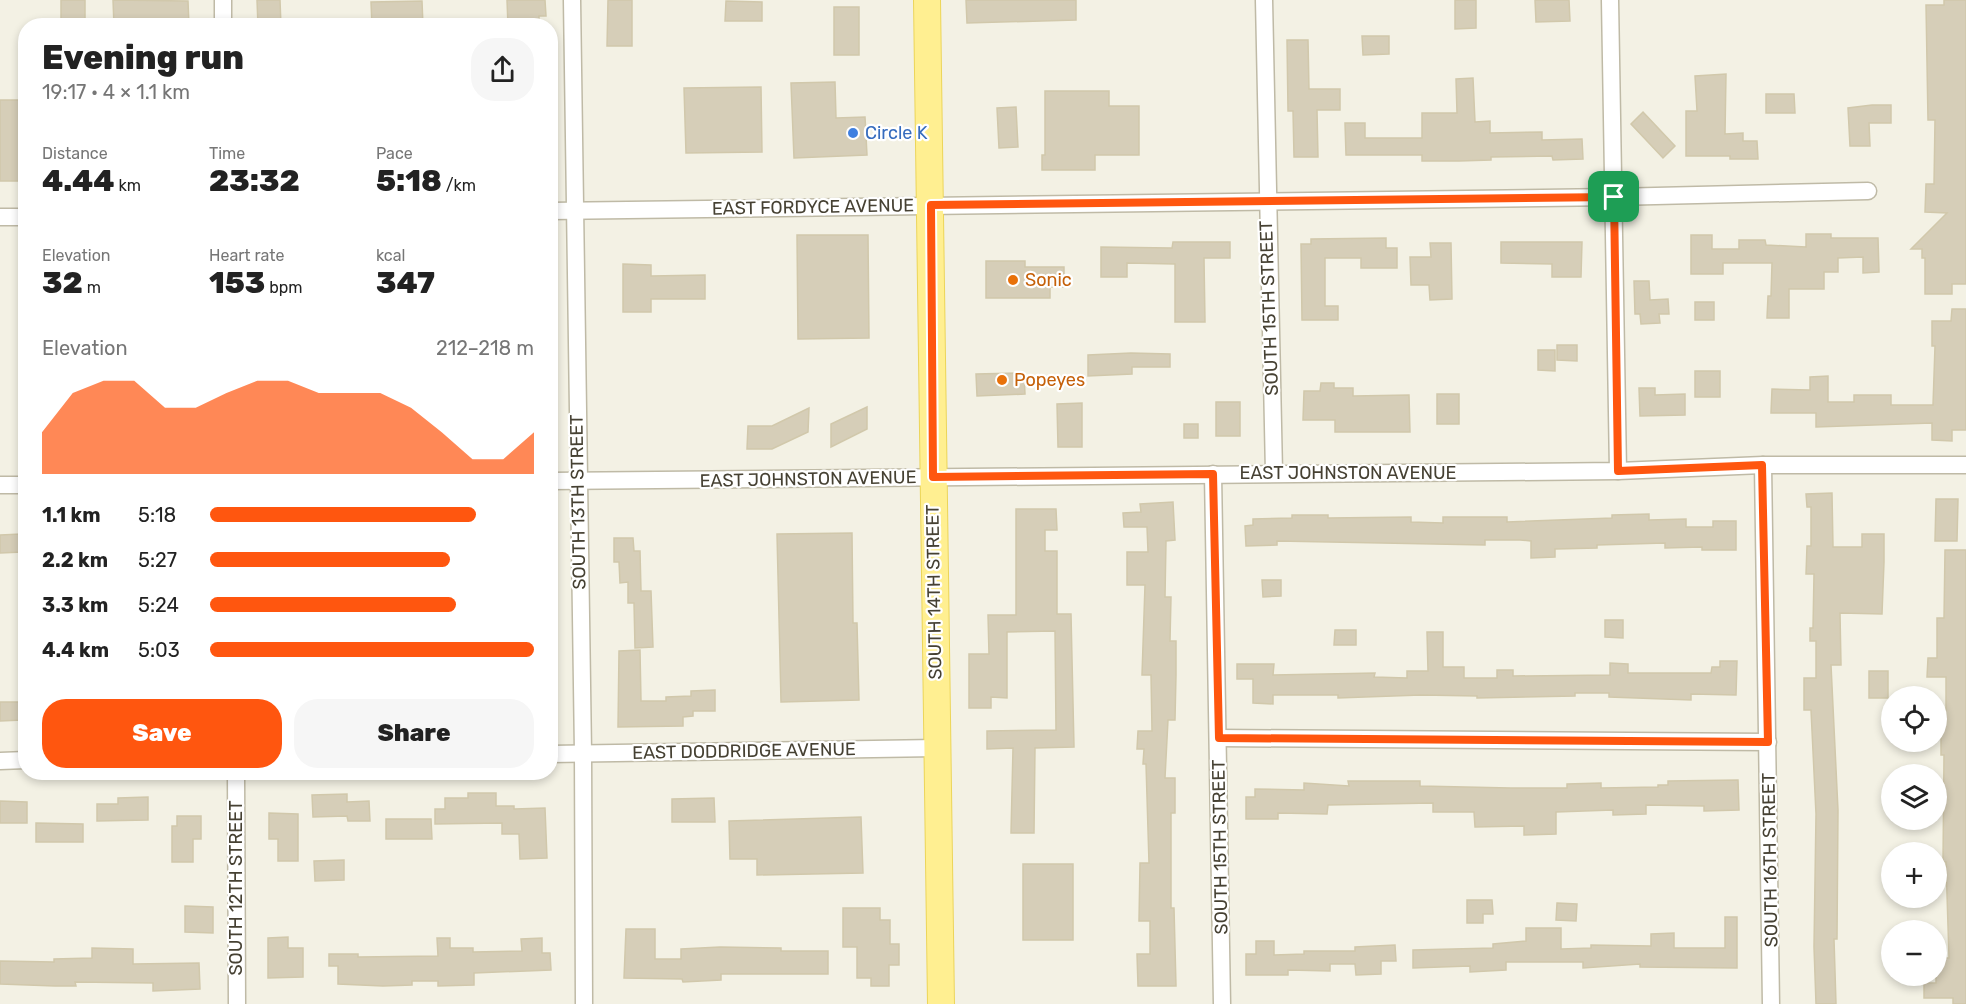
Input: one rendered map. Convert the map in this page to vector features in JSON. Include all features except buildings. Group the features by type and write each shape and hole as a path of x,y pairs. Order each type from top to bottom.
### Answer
{"main road":[{"name":"SOUTH 14TH STREET","path":"927,0 941,1004"}],"street":[{"path":"223,0 223,18"},
{"name":"SOUTH 13TH STREET","path":"572,0 583,753 584,1004"},
{"name":"SOUTH 15TH STREET","path":"1264,0 1266,201 1274,473"},
{"path":"1610,0 1618,471"},
{"name":"EAST FORDYCE AVENUE","path":"558,211 1614,197 1868,191"},
{"path":"0,217 18,217"},
{"name":"EAST JOHNSTON AVENUE","path":"558,481 1618,471 1762,465 1966,465"},
{"name":"SOUTH 16TH STREET","path":"1762,465 1771,1004"},
{"name":"SOUTH 15TH STREET","path":"1213,474 1219,738 1221,1004"},
{"path":"0,485 18,485"},
{"path":"1219,738 1768,742"},
{"name":"EAST DODDRIDGE AVENUE","path":"558,754 937,748"},
{"path":"0,761 18,760"},
{"name":"SOUTH 12TH STREET","path":"236,780 237,1004"}],"place":[{"name":"Circle K","path":"853,133"},
{"name":"Sonic","path":"1013,280"},
{"name":"Popeyes","path":"1002,380"}],"route":[{"path":"1614,197 1618,471 1762,465 1768,742 1219,738 1213,474 933,477 931,205 1614,197"}]}
